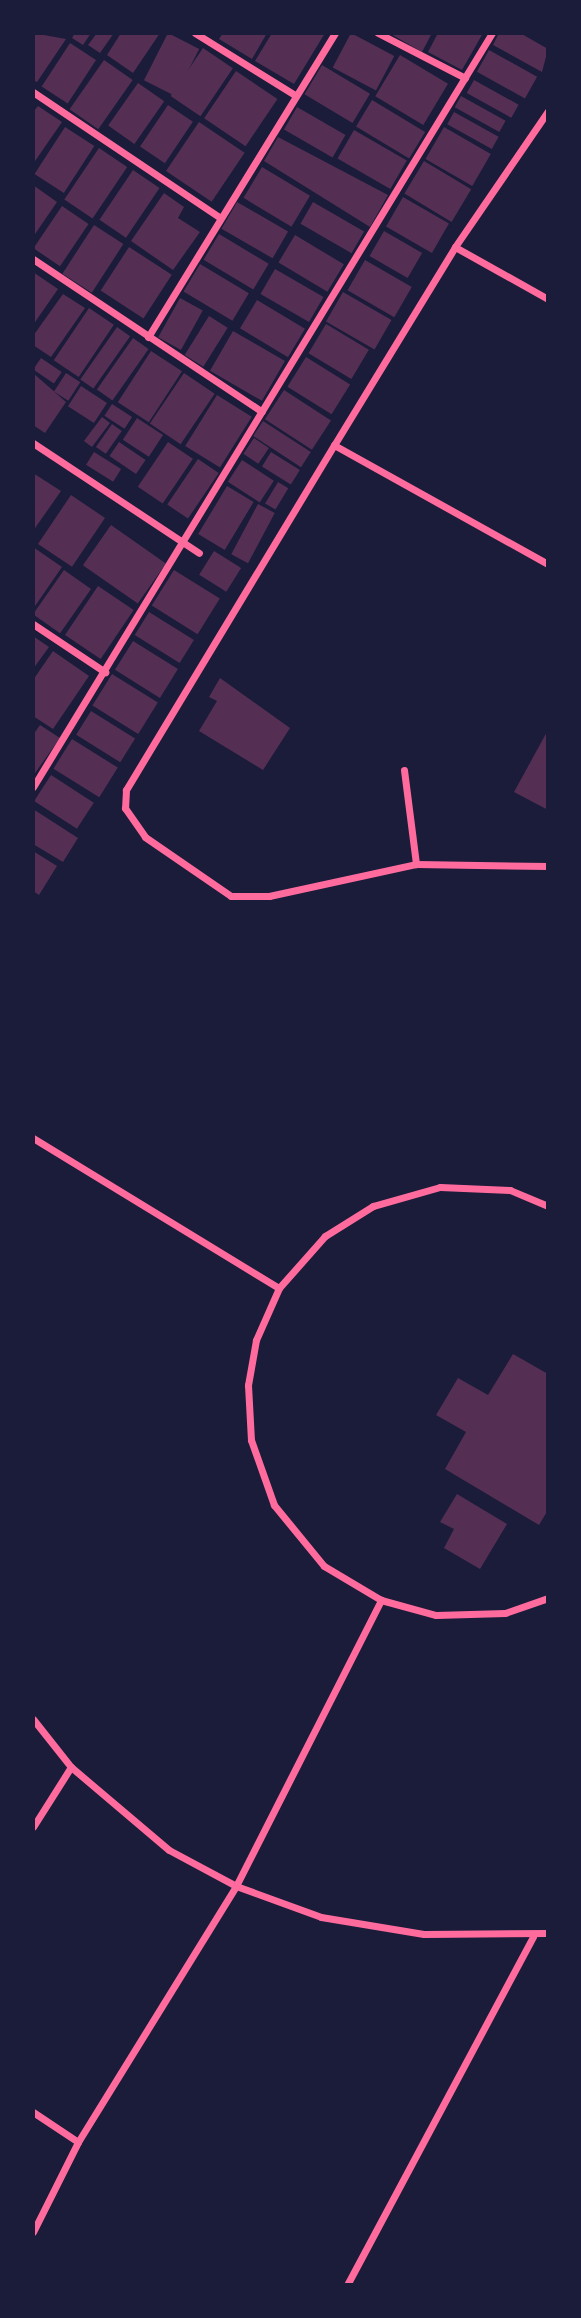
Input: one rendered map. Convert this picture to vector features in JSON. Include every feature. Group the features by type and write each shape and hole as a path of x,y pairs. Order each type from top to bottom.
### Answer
{"street":[{"path":"195,33 295,95"},
{"path":"149,337 219,217 335,33"},
{"path":"378,33 465,78"},
{"path":"33,787 106,672 492,33"},
{"path":"33,92 219,217"},
{"path":"548,111 455,247 334,445 126,790 125,808 145,837 231,896 269,896 416,864 548,866"},
{"path":"455,247 548,299"},
{"path":"33,259 262,412"},
{"path":"33,443 199,553"},
{"path":"334,445 548,564"},
{"path":"33,624 106,672"},
{"path":"404,770 416,864"},
{"path":"33,1138 279,1288"},
{"path":"548,1206 510,1190 440,1187 373,1206 325,1236 279,1288 256,1340 248,1385 251,1440 274,1505 324,1566 381,1600 436,1615 505,1613 548,1598"},
{"path":"33,2232 78,2142 236,1886 381,1600"},
{"path":"33,1719 71,1767 169,1850 236,1886 321,1917 424,1934 533,1936 548,1933"},
{"path":"33,1827 71,1767"},
{"path":"347,2285 533,1936"},
{"path":"33,2112 78,2142"}],"building":[{"path":"33,33 66,39 37,82 33,80"},
{"path":"75,33 91,33 83,45 72,38"},
{"path":"97,33 114,33 100,53 88,45"},
{"path":"121,33 160,33 133,73 107,55"},
{"path":"168,33 199,49 175,96 144,80"},
{"path":"223,33 267,33 252,59 219,39"},
{"path":"272,33 325,33 294,84 255,61"},
{"path":"351,33 394,56 376,90 333,67"},
{"path":"389,33 432,33 422,52"},
{"path":"438,33 483,33 462,70 428,52"},
{"path":"499,33 520,33 548,49 542,72 493,45"},
{"path":"70,43 96,60 68,103 42,87"},
{"path":"203,48 233,68 200,116 171,96"},
{"path":"489,50 537,77 525,99 477,72"},
{"path":"400,55 448,84 423,125 375,96"},
{"path":"104,60 133,80 98,129 70,109"},
{"path":"322,65 370,94 352,123 304,94"},
{"path":"236,71 277,99 246,146 204,118"},
{"path":"474,80 519,105 511,118 467,93"},
{"path":"138,83 164,101 134,144 108,126"},
{"path":"461,96 506,121 499,132 455,107"},
{"path":"372,100 425,132 409,159 356,127"},
{"path":"168,105 193,122 165,163 140,146"},
{"path":"38,106 62,122 33,164 33,112"},
{"path":"297,107 345,135 332,158 284,130"},
{"path":"454,112 499,137 492,149 447,124"},
{"path":"199,122 245,153 212,202 166,171"},
{"path":"65,127 94,146 64,193 35,174"},
{"path":"444,127 491,154 472,186 426,159"},
{"path":"354,130 407,160 390,189 338,159"},
{"path":"278,137 388,195 370,227 264,161"},
{"path":"99,148 127,167 93,218 64,199"},
{"path":"424,161 471,189 452,222 404,194"},
{"path":"262,167 310,196 291,227 243,198"},
{"path":"133,170 160,188 126,238 99,220"},
{"path":"33,185 57,202 33,237"},
{"path":"164,193 184,207 178,218 200,232 173,270 131,241"},
{"path":"403,197 449,224 432,253 386,226"},
{"path":"237,202 288,232 273,258 222,229"},
{"path":"313,202 364,232 352,253 300,224"},
{"path":"62,206 89,224 60,266 33,248"},
{"path":"94,225 123,244 92,293 62,274"},
{"path":"384,231 422,253 408,278 370,256"},
{"path":"219,234 269,264 253,290 204,260"},
{"path":"295,235 344,264 327,292 279,262"},
{"path":"129,247 172,275 143,318 101,291"},
{"path":"365,260 412,287 394,317 348,290"},
{"path":"200,264 249,293 232,321 184,291"},
{"path":"275,269 323,297 309,322 260,294"},
{"path":"33,272 58,289 33,325"},
{"path":"343,292 391,320 374,349 326,321"},
{"path":"63,294 85,308 51,357 33,345 33,336"},
{"path":"180,298 203,311 181,350 158,337"},
{"path":"257,300 305,329 288,357 240,328"},
{"path":"89,308 114,325 79,377 54,360"},
{"path":"209,316 228,328 203,367 185,355"},
{"path":"326,324 369,350 351,379 308,353"},
{"path":"117,327 130,336 93,389 80,379"},
{"path":"233,331 285,361 262,401 210,371"},
{"path":"133,338 149,349 112,401 97,390"},
{"path":"151,351 182,371 149,422 118,402"},
{"path":"306,357 350,385 332,414 287,387"},
{"path":"41,358 62,372 54,384 33,370"},
{"path":"33,373 66,402 45,433 33,425"},
{"path":"66,373 80,382 68,401 54,391"},
{"path":"184,373 215,394 181,444 150,424"},
{"path":"81,386 107,403 94,423 68,406"},
{"path":"284,390 331,420 312,450 265,419"},
{"path":"217,395 252,417 220,468 185,446"},
{"path":"112,404 132,417 125,429 104,416"},
{"path":"102,417 110,423 92,447 84,441"},
{"path":"137,418 163,435 149,457 123,440"},
{"path":"263,421 311,452 301,467 253,436"},
{"path":"112,424 122,431 106,454 96,447"},
{"path":"254,438 269,448 258,464 243,454"},
{"path":"119,442 146,460 136,474 109,456"},
{"path":"168,442 193,459 163,504 138,487"},
{"path":"94,452 121,469 113,482 86,465"},
{"path":"271,452 300,470 291,484 262,466"},
{"path":"198,459 219,473 188,519 167,505"},
{"path":"242,460 274,481 260,503 228,482"},
{"path":"33,473 61,491 33,531"},
{"path":"278,482 288,488 275,510 265,503"},
{"path":"227,486 254,502 225,550 198,534"},
{"path":"71,495 105,518 72,567 38,544"},
{"path":"258,504 275,513 248,563 231,554"},
{"path":"111,525 166,563 138,604 83,565"},
{"path":"33,547 62,567 33,609"},
{"path":"214,551 241,568 226,592 199,575"},
{"path":"64,570 91,589 60,633 33,614"},
{"path":"174,570 220,599 198,634 152,606"},
{"path":"98,586 134,610 101,659 65,635"},
{"path":"149,612 194,640 180,663 135,635"},
{"path":"33,636 49,647 33,669"},
{"path":"133,641 178,669 160,698 115,670"},
{"path":"53,651 89,676 53,729 33,716 33,680"},
{"path":"112,674 158,703 138,734 92,705"},
{"path":"220,678 290,728 263,770 199,731 217,701 209,697"},
{"path":"91,711 135,739 120,762 76,735"},
{"path":"40,725 60,738 33,776 33,735"},
{"path":"548,730 548,810 514,792"},
{"path":"72,739 118,768 99,797 53,769"},
{"path":"51,775 94,803 77,829 34,801"},
{"path":"33,809 78,838 63,862 33,844"},
{"path":"33,851 57,866 39,895 33,891"},
{"path":"513,1354 548,1374 548,1510 539,1525 445,1469 466,1432 436,1415 458,1378 488,1395"},
{"path":"457,1494 507,1524 480,1569 444,1548 454,1529 440,1522"}]}
